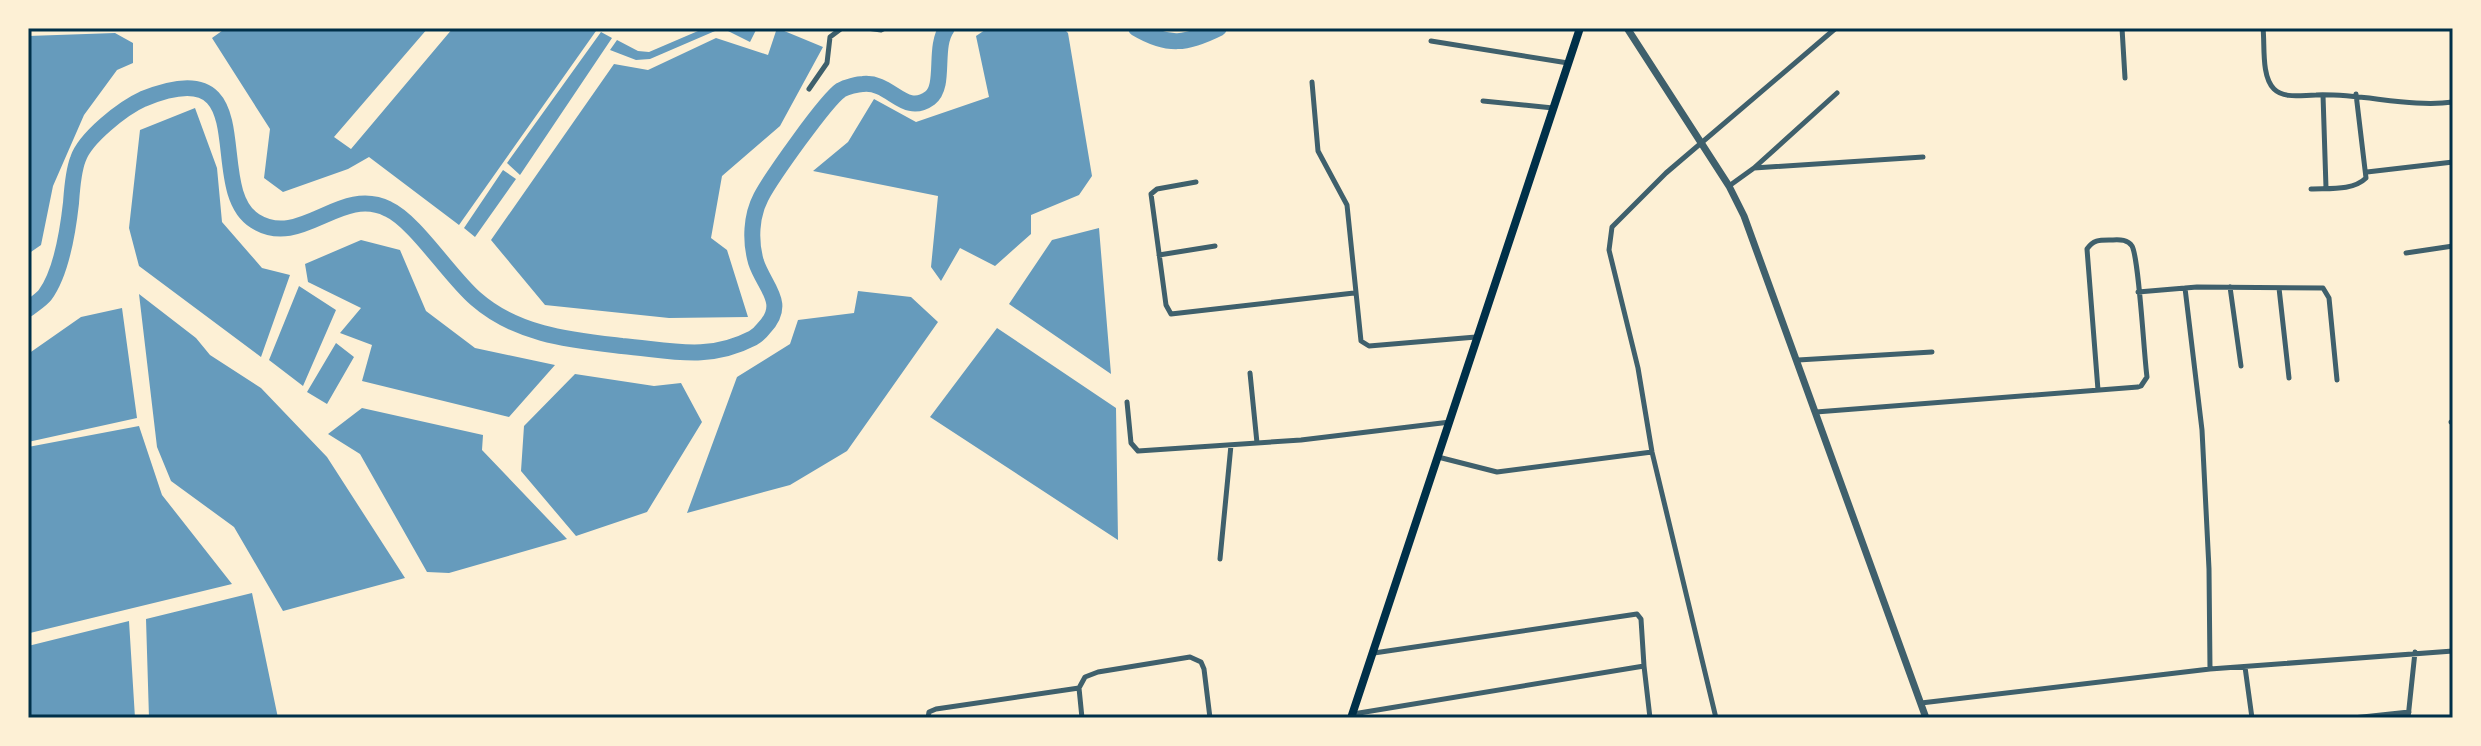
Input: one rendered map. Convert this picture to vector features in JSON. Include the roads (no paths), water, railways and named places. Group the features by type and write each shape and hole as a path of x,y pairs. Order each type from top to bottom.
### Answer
{"main road":[{"path":"1352,716 1580,28"}],"street":[{"path":"809,89 827,63 830,37 842,28"},
{"path":"867,28 885,28"},
{"path":"1627,28 1729,186 1744,216 1926,718"},
{"path":"1716,718 1652,452 1638,368 1609,250 1609,234 1612,227 1700,143 1836,28"},
{"path":"2122,28 2125,78"},
{"path":"2263,28 2269,81 2275,90 2286,96 2356,94 2409,102 2453,102"},
{"path":"1431,41 1569,64"},
{"path":"1312,82 1318,151 1347,205 1354,293 1364,345 1477,337"},
{"path":"1729,186 1754,168 1837,93"},
{"path":"2311,189 2364,182 2367,172 2356,94"},
{"path":"2323,95 2326,188"},
{"path":"1483,101 1554,109"},
{"path":"1754,168 1923,157"},
{"path":"2367,172 2453,162"},
{"path":"1196,182 1157,189 1151,194 1169,312 1176,316 1278,300 1354,293"},
{"path":"1816,412 2138,387 2146,381 2138,292 2131,244 2120,240 2097,240 2090,244 2087,255 2098,390"},
{"path":"1159,255 1215,246"},
{"path":"2406,253 2453,246"},
{"path":"2230,287 2241,366"},
{"path":"2138,292 2230,287 2319,287 2326,290 2337,380"},
{"path":"2185,288 2202,430 2210,669"},
{"path":"2279,288 2289,378"},
{"path":"1798,360 1932,352"},
{"path":"1250,373 1257,443"},
{"path":"1127,402 1131,443 1135,449 1257,443 1450,422"},
{"path":"1220,559 1231,445"},
{"path":"1438,457 1497,472 1652,452"},
{"path":"1373,653 1637,614 1641,619 1650,718"},
{"path":"1920,703 2210,669 2453,651"},
{"path":"2353,718 2409,715 2415,652"},
{"path":"1082,718 1079,688 1085,677 1190,657 1201,662 1204,669 1210,718"},
{"path":"1352,716 1644,666"},
{"path":"2245,667 2252,718"},
{"path":"928,718 929,712 936,709 1079,688"}],"water":[{"path":"226,28 428,28 334,137 351,149 453,28 592,28 596,31 459,225 369,157 348,169 283,192 264,178 270,129 212,38"},
{"path":"705,28 722,28 650,59 636,60 610,50 617,40 638,51 649,52"},
{"path":"722,28 757,28 750,42"},
{"path":"777,28 823,47 780,126 722,176 711,238 727,250 748,317 669,318 545,305 491,240 614,64 648,70 716,38 768,55"},
{"path":"988,28 1063,28 1068,33 1092,176 1079,195 1031,215 1031,234 995,266 960,248 941,281 931,267 938,196 813,171 848,142 874,99 916,122 989,97 976,36"},
{"path":"601,32 612,38 520,175 507,163"},
{"path":"115,33 133,43 133,63 117,70 84,115 53,186 41,245 28,254 28,36"},
{"path":"195,108 217,168 222,222 262,268 290,275 261,357 139,266 129,228 140,130"},
{"path":"503,170 516,179 475,237 464,228"},
{"path":"1099,228 1111,374 1009,304 1052,240"},
{"path":"361,240 400,250 426,311 475,348 555,365 509,417 362,381 372,345 340,333 361,308 308,282 305,264"},
{"path":"299,286 336,310 303,386 269,360"},
{"path":"858,291 911,297 938,322 847,451 790,485 687,513 737,377 790,344 798,320 854,313"},
{"path":"139,294 196,338 210,355 261,388 327,457 405,578 283,611 234,527 171,481 157,447"},
{"path":"122,308 137,418 28,442 28,354 81,317"},
{"path":"997,328 1116,408 1118,540 930,417"},
{"path":"336,343 354,357 327,404 307,392"},
{"path":"575,374 654,386 681,383 702,422 647,512 576,536 521,471 524,426"},
{"path":"362,408 483,435 482,450 567,539 449,573 427,572 360,454 328,434"},
{"path":"139,426 162,495 232,584 30,633 28,447"},
{"path":"252,593 278,718 149,718 146,619"},
{"path":"129,621 135,718 28,718 28,646"}],"waterway":[{"path":"28,309 45,295 60,263 75,169 88,142 115,116 135,103 181,88 205,92 219,106 240,204 255,221 272,228 288,228 353,205 370,204 398,215 476,299 509,321 545,334 583,341 672,352 720,350 753,338 771,319 774,303 756,262 753,220 761,197 799,140 843,89 873,85 912,103 921,103 930,98 937,85 941,45 947,28"},
{"path":"1136,28 1168,41 1187,40 1219,28"}]}
